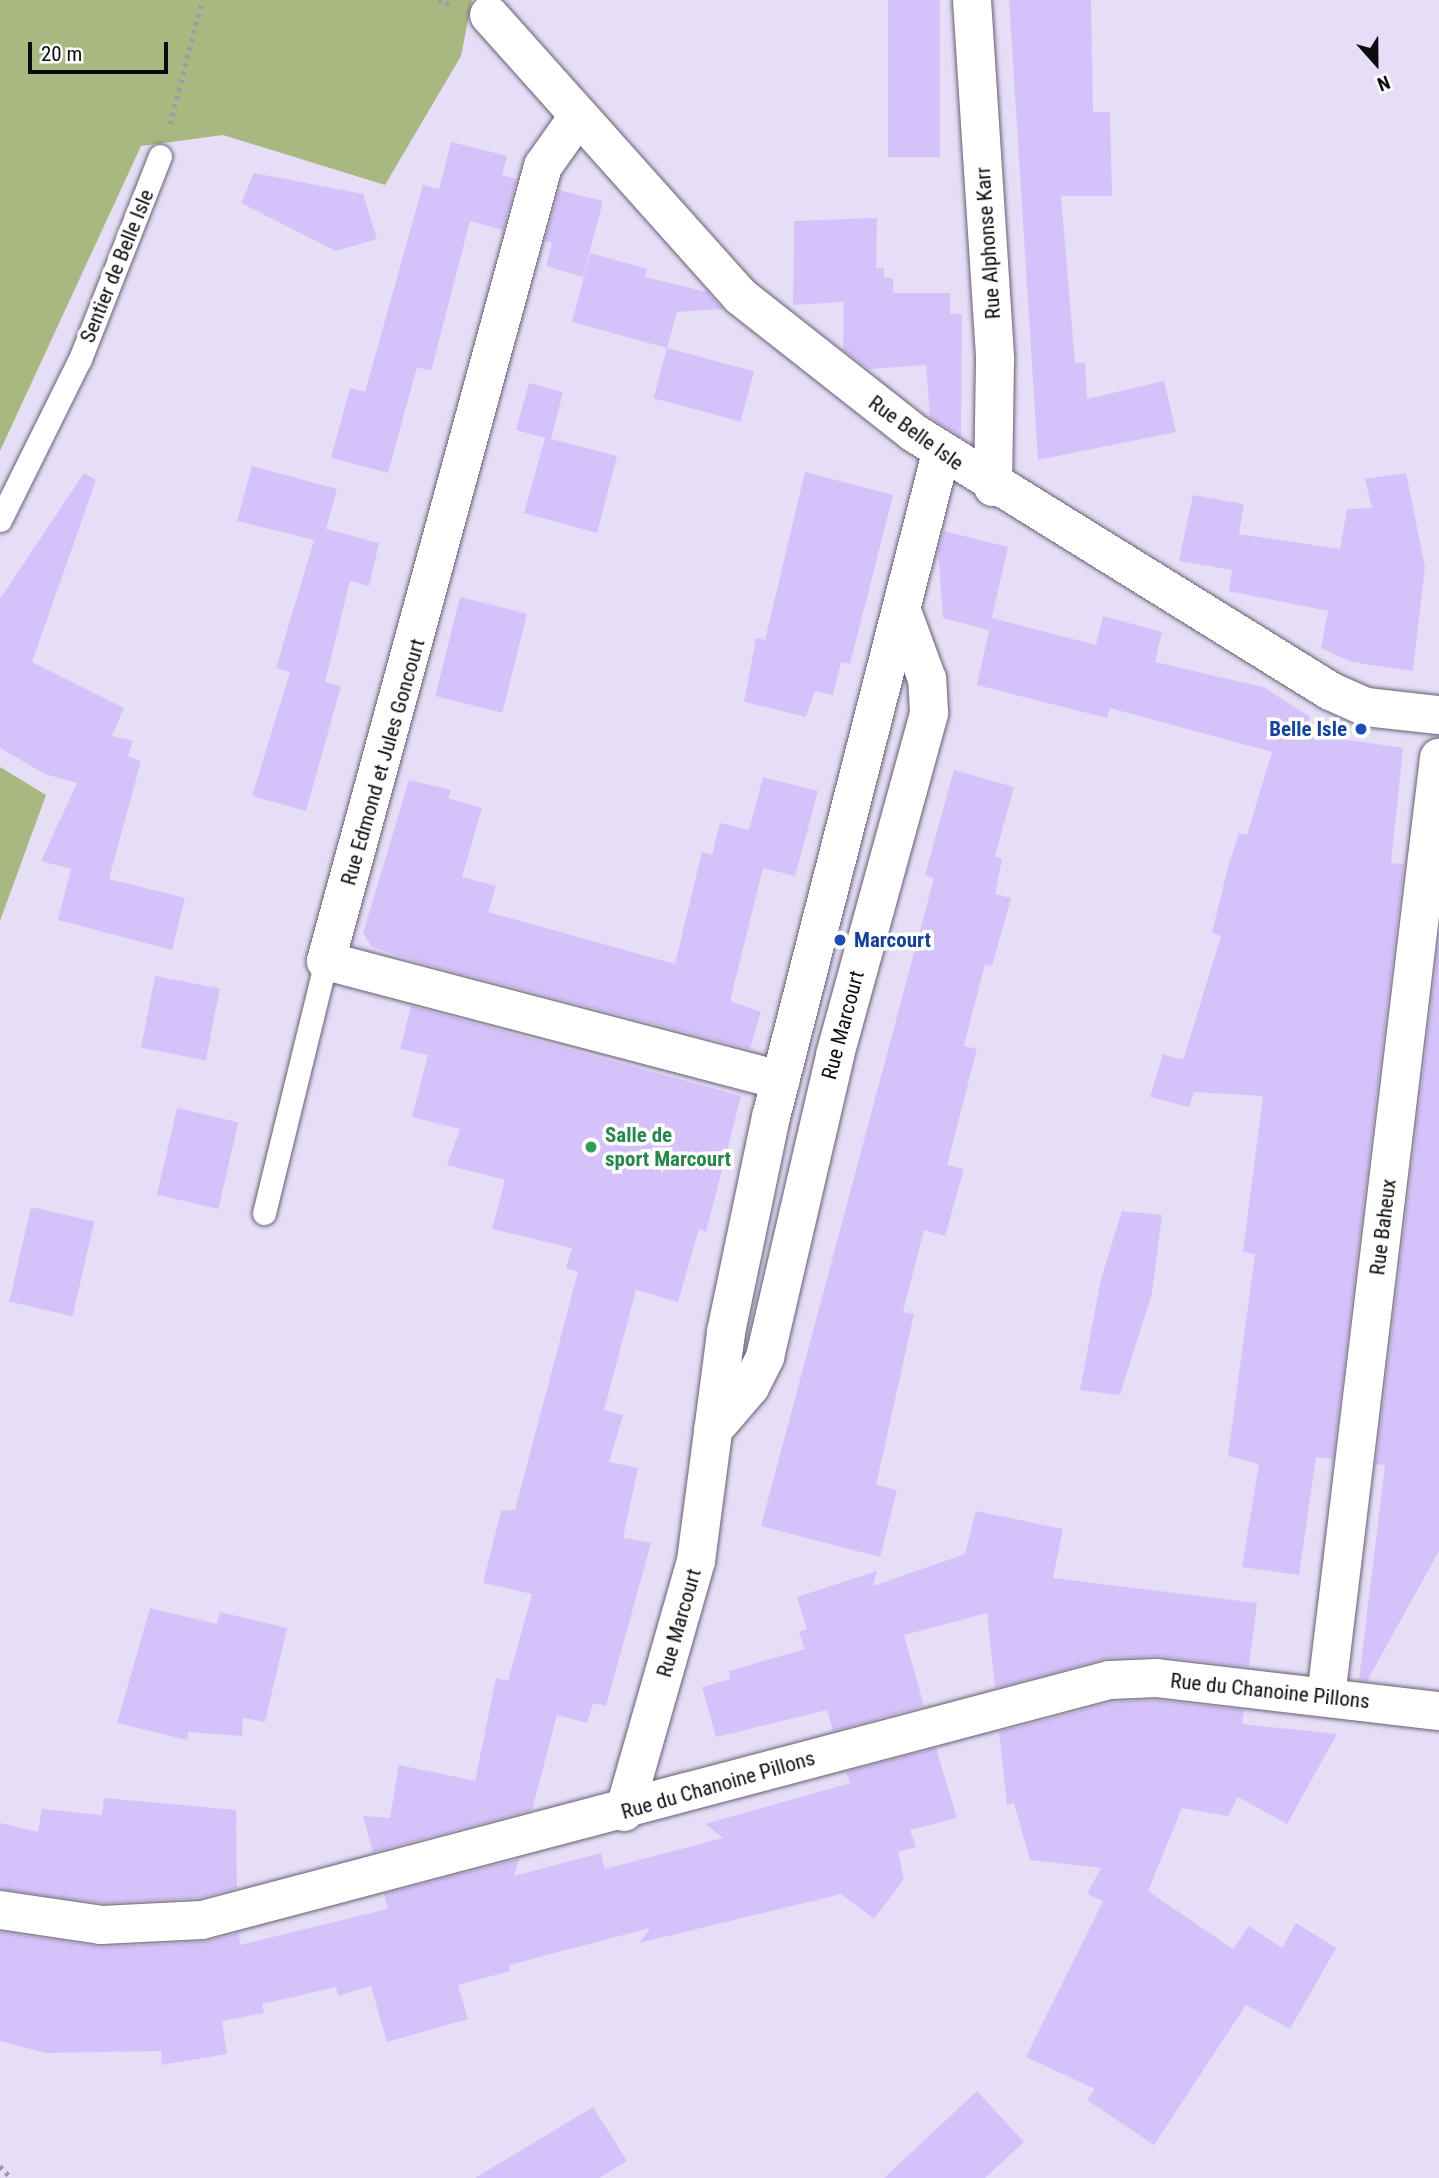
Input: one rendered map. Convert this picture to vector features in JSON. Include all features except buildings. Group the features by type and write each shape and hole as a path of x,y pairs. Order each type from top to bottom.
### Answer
{"street":[{"name":"Rue Alphonse Karr","path":"972,0 996,370 993,487"},
{"name":"Rue Belle Isle","path":"489,15 577,118 740,296 941,453 1331,691 1366,707 1439,715"},
{"name":"Rue Edmond et Jules Goncourt","path":"326,961 542,166 577,118"},
{"name":"Rue Marcourt","path":"624,1812 696,1561 734,1289 780,1080 941,453"},
{"name":"Rue Marcourt","path":"713,1430 750,1387 765,1357 835,1055 929,713 927,679 902,611"},
{"name":"Rue Baheux","path":"1326,1697 1439,758"},
{"path":"326,961 780,1080"},
{"name":"Rue du Chanoine Pillons","path":"0,1910 101,1925 202,1920 624,1812 1110,1680 1157,1678 1439,1711"}],"lane":[{"name":"Sentier de Belle Isle","path":"0,520 80,359 160,156"},
{"path":"264,1213 326,961"}],"path":[{"path":"160,156 202,0"},
{"path":"0,2166 11,2178"}],"green space":[{"path":"0,0 472,0 461,56 385,185 223,135 141,146 0,451"},
{"path":"0,767 46,795 0,921"}],"place":[{"name":"Belle Isle","path":"1361,729"},
{"name":"Marcourt","path":"840,940"},
{"name":"Salle de sport Marcourt","path":"591,1147"}]}
